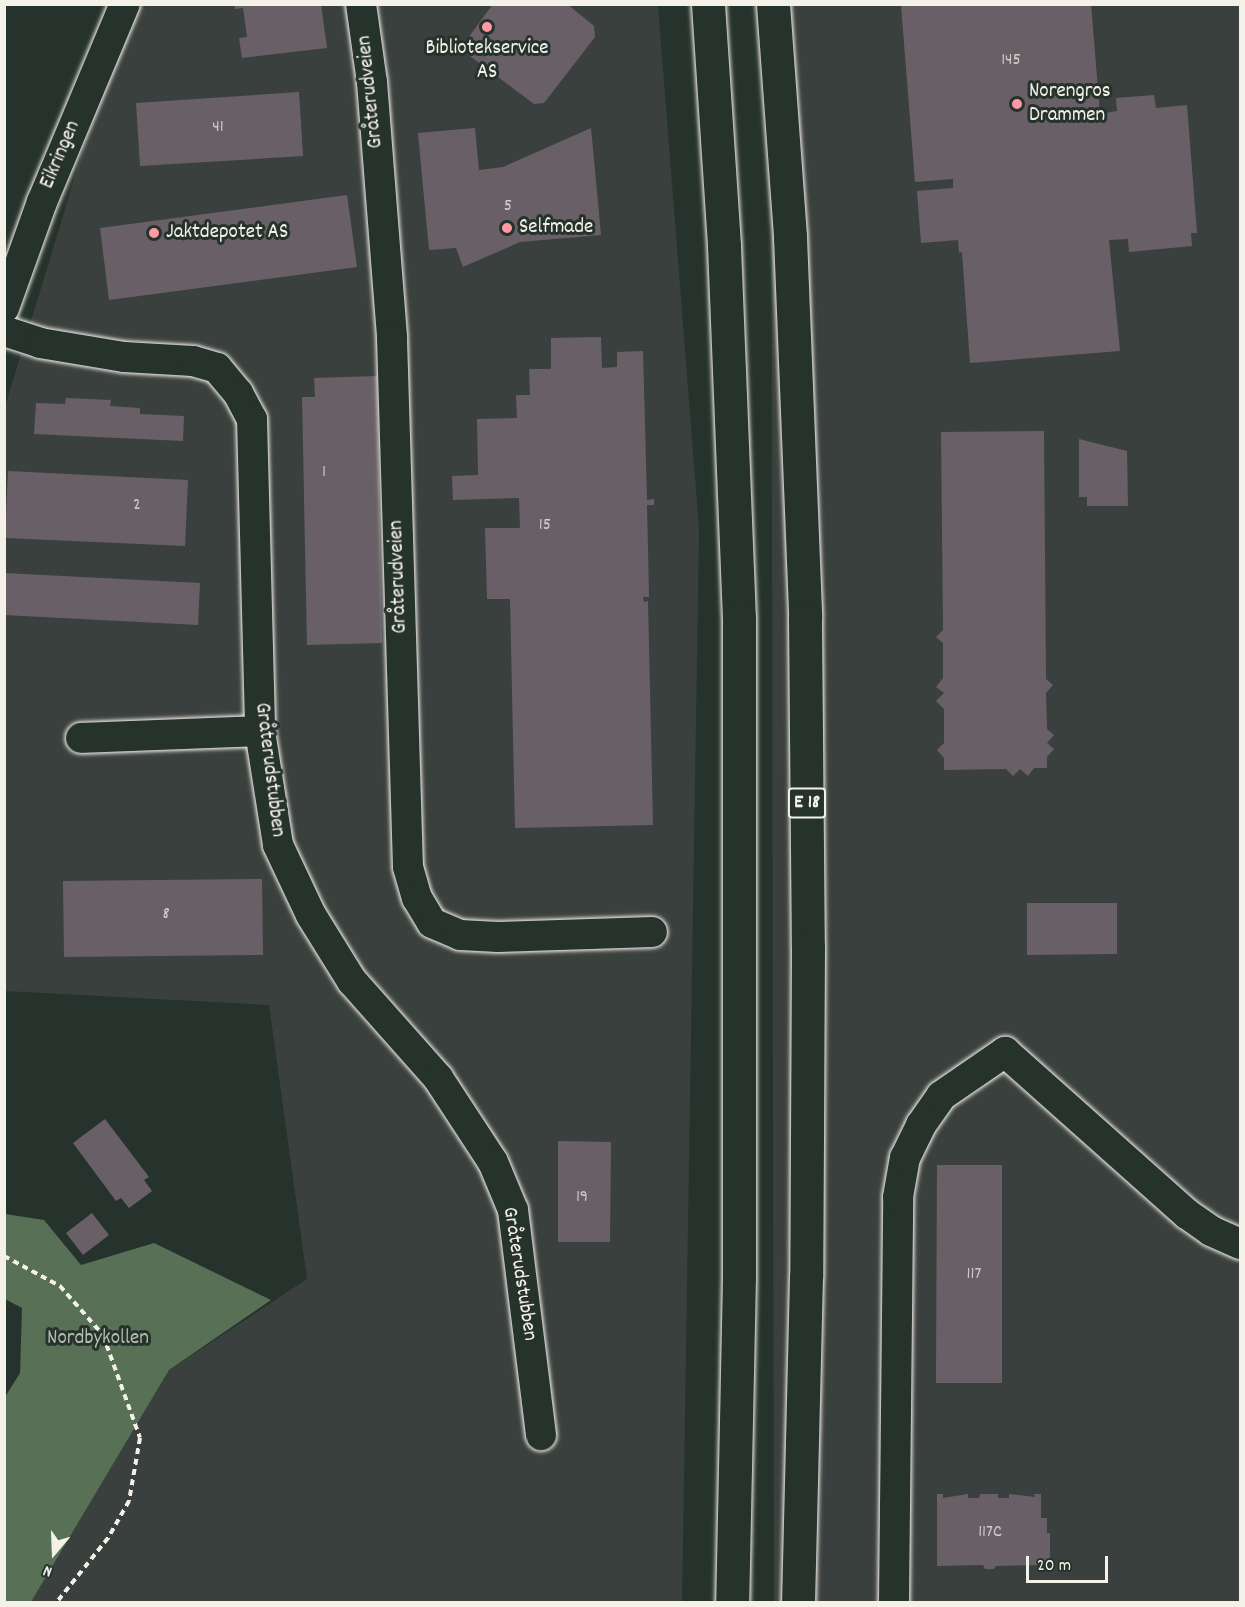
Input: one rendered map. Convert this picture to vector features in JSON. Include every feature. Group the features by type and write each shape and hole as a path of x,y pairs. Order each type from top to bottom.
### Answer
{"highway":[{"path":"708,4 724,246 739,618 740,1277 732,1602"},
{"name":"E 18","path":"773,4 790,237 805,618 808,959 806,1277 798,1602"},
{"path":"722,1602 733,1528"}],"street":[{"name":"Eikringen","path":"4,308 42,202 124,4"},
{"name":"Gråterudveien","path":"361,4 372,81 392,338 408,867 417,898 432,923 460,935 498,938 652,932"},
{"name":"Gråterudstubben","path":"4,331 39,343 124,357 193,361 217,368 238,393 252,419 260,731 278,845 311,915 352,981 438,1078 493,1162 513,1210 541,1435"},
{"path":"81,738 260,731"},
{"path":"894,1602 898,1197 905,1158 921,1125 941,1096 1005,1052 1187,1214 1211,1231 1240,1244"}],"path":[{"path":"4,1256 60,1286 103,1335 140,1438 129,1501 108,1538 57,1602"}],"shaded area":[{"path":"127,5 658,5 699,529 682,1602 31,1602 169,1370 307,1279 269,1005 5,991 4,410"},
{"path":"771,5 1240,5 1240,1602 774,1602"}],"green space":[{"name":"Nordbykollen","path":"5,1214 44,1220 81,1265 154,1243 271,1300 169,1370 31,1602 5,1602 5,1397 20,1373 22,1308 5,1299"}],"building":[{"path":"235,4 321,4 327,48 242,58 239,38 247,37 243,8 235,9"},
{"path":"493,4 567,4 594,26 595,37 544,103 534,104 466,53 465,42"},
{"path":"1091,4 1100,114 1117,111 1116,98 1154,95 1156,108 1187,105 1197,233 1191,233 1192,246 1129,252 1128,239 1109,240 1120,351 970,363 962,252 959,253 958,240 921,243 917,191 953,188 953,179 915,182 901,5"},
{"path":"299,92 303,156 140,166 136,103"},
{"path":"475,128 479,170 503,167 591,128 601,235 520,242 463,267 456,248 429,250 418,133"},
{"path":"347,195 357,267 109,300 100,228"},
{"path":"601,337 602,368 617,367 617,352 643,351 647,500 654,499 654,505 647,505 649,597 643,597 644,602 648,601 653,825 515,828 510,599 487,599 485,528 520,528 519,498 453,500 452,476 478,475 477,419 517,418 516,395 530,395 529,369 551,369 551,338"},
{"path":"377,376 382,643 307,645 302,397 315,397 314,378"},
{"path":"66,398 111,400 110,406 140,408 140,414 184,416 183,441 34,434 36,403 65,404"},
{"path":"1044,431 1046,679 1053,685 1046,693 1047,729 1054,735 1047,743 1054,749 1047,757 1047,768 1034,768 1028,776 1020,769 1013,776 1006,769 944,770 944,758 937,750 944,743 944,709 936,701 944,693 936,687 943,678 943,643 936,637 943,630 941,432"},
{"path":"1079,439 1127,451 1128,506 1087,506 1087,497 1079,497"},
{"path":"8,471 188,480 185,546 5,538"},
{"path":"4,573 200,583 198,625 4,615"},
{"path":"262,879 263,955 64,957 63,881"},
{"path":"1027,903 1117,903 1117,954 1027,955"},
{"path":"105,1119 149,1177 144,1180 152,1191 129,1208 121,1198 116,1201 73,1143"},
{"path":"558,1141 611,1142 610,1242 558,1242"},
{"path":"937,1165 1002,1165 1002,1383 936,1383"},
{"path":"92,1213 109,1235 83,1255 66,1233"},
{"path":"937,1494 943,1494 943,1498 968,1494 968,1498 979,1498 980,1494 998,1494 998,1498 1009,1498 1009,1494 1035,1497 1034,1494 1041,1494 1041,1518 1047,1518 1047,1533 1050,1533 1050,1560 1041,1561 1041,1565 996,1566 994,1569 985,1569 983,1565 937,1566"}],"place":[{"name":"Bibliotekservice AS","path":"487,27"},
{"name":"Norengros Drammen","path":"1017,104"},
{"name":"Selfmade","path":"507,228"},
{"name":"Jaktdepotet AS","path":"154,233"}]}
